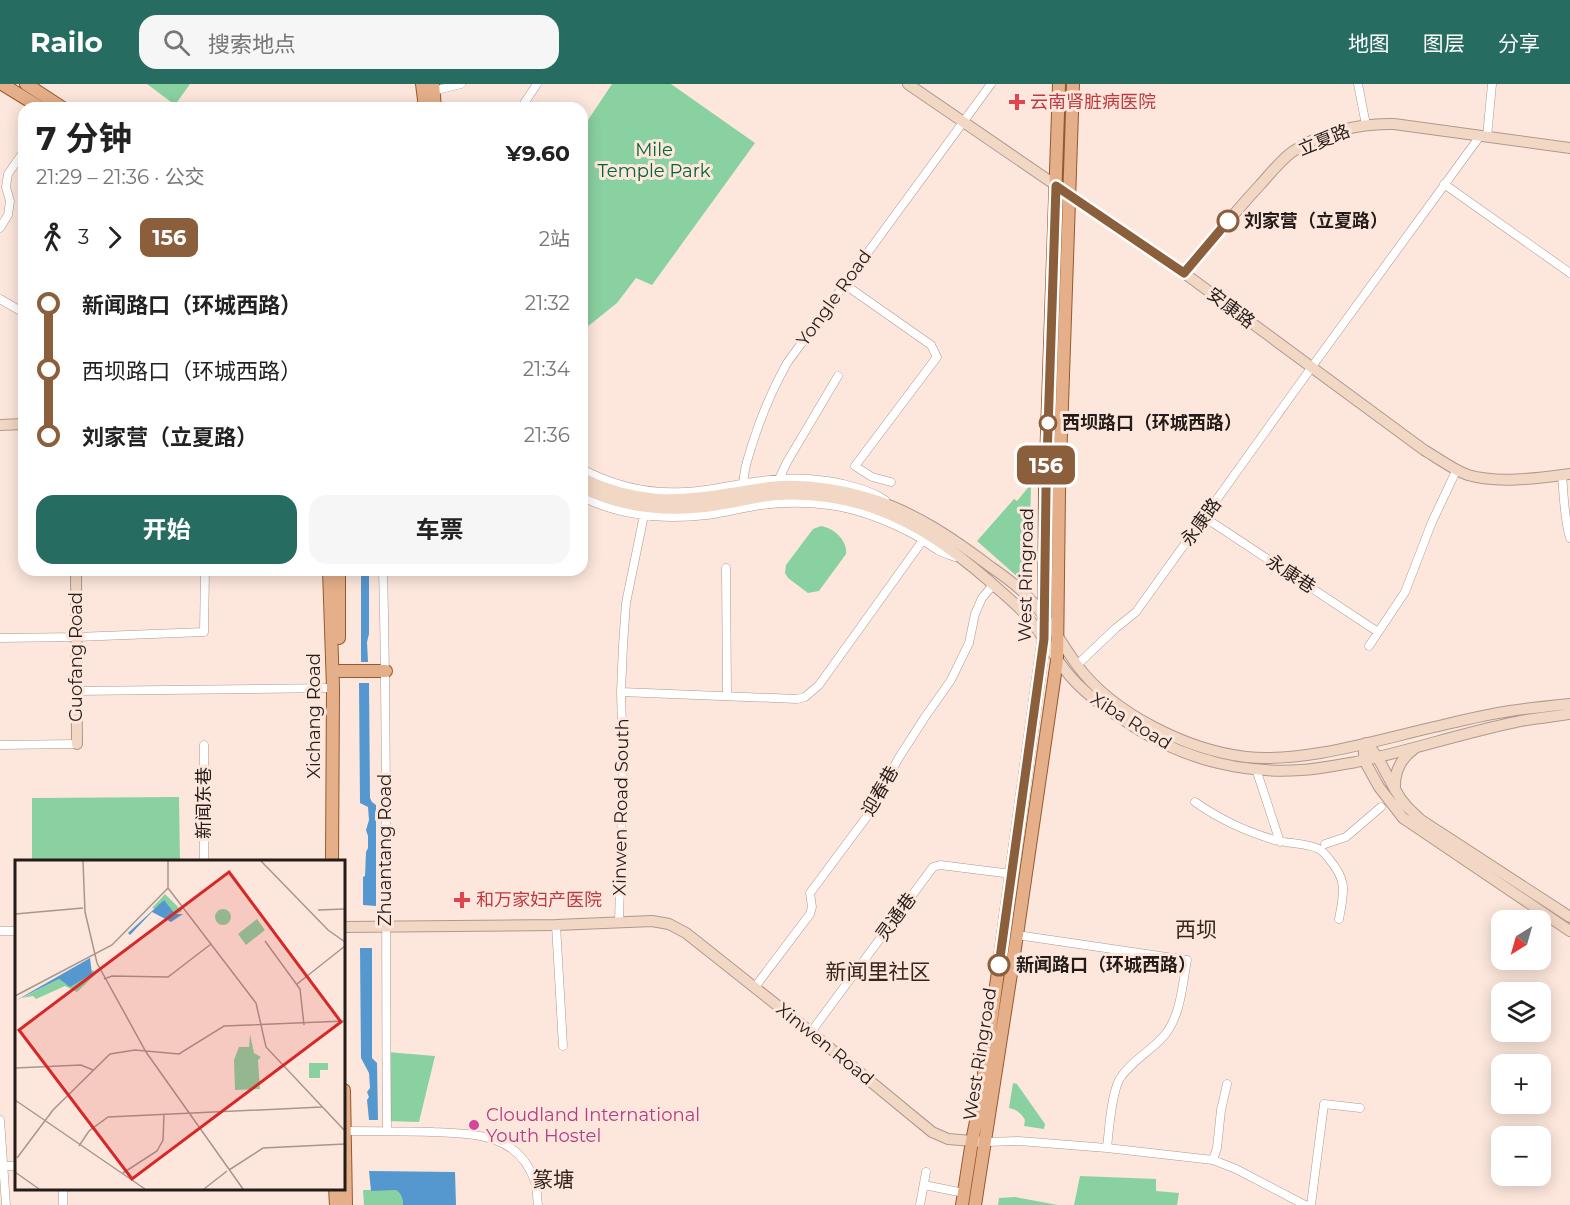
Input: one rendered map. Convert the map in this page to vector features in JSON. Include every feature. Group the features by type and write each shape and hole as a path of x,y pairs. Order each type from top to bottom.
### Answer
{"main road":[{"path":"2,84 31,102"},
{"path":"26,84 54,102"},
{"name":"West Ringroad","path":"975,1205 980,1102 1044,639 1046,479 1059,84"},
{"name":"West Ringroad","path":"963,1199 978,1142 1017,935 1057,660 1060,481 1073,84"},
{"path":"426,102 429,86"},
{"path":"429,86 433,102"},
{"name":"Xichang Road","path":"329,576 333,688 332,860"},
{"name":"Xichang Road","path":"339,576 340,860"},
{"path":"340,671 386,671"},
{"path":"345,1168 346,1205"},
{"path":"335,1190 336,1205"}],"street":[{"path":"429,86 461,84"},
{"path":"525,102 537,84"},
{"name":"安康路","path":"908,84 1184,273 1424,450 1467,474 1487,478 1566,475"},
{"name":"Yongle Road","path":"743,488 745,468 759,424 774,386 787,363 991,84"},
{"path":"1358,84 1366,125"},
{"path":"1311,368 1444,184 1484,136 1492,84"},
{"name":"立夏路","path":"1184,273 1248,197 1290,154 1323,137 1345,129 1366,125 1394,124 1570,148"},
{"path":"0,228 8,215 10,201 6,187 8,174 18,160"},
{"path":"1444,184 1570,273"},
{"path":"844,284 931,345 937,357 855,466 872,477 891,482"},
{"path":"0,299 18,310"},
{"name":"永康路","path":"1077,664 1137,612 1311,368"},
{"path":"780,479 787,462 838,376"},
{"path":"0,425 18,424"},
{"path":"1368,646 1405,592 1432,522 1457,469"},
{"path":"588,472 613,483 644,491 684,492 743,488 780,479 801,478 828,481 872,491 907,514"},
{"path":"1566,475 1565,515 1570,538"},
{"name":"Xiba Road","path":"588,481 627,495 657,499 694,499 743,488 780,486 827,488 872,499 907,514 948,536 1001,574 1029,598 1092,684 1128,711 1159,730 1196,746 1222,753 1248,757 1300,756 1509,711 1570,704"},
{"name":"Xiba Road","path":"588,491 625,504 664,509 706,507 779,495 829,497 854,502 895,516 921,529 967,562 1024,613 1057,660 1087,694 1116,716 1154,739 1212,761 1256,769 1303,770 1364,760 1517,721 1570,714"},
{"path":"588,500 605,507 644,515 672,517 707,515 779,503 828,504 852,509 892,523 937,550 967,562"},
{"name":"Xinwen Road South","path":"619,923 623,762 621,692 626,603 644,515"},
{"name":"永康巷","path":"1204,517 1378,632"},
{"name":"Xinwen Road South","path":"621,692 797,699 805,697 819,685 923,540"},
{"path":"726,568 727,696"},
{"name":"Guofang Road","path":"76,576 77,744"},
{"path":"0,638 204,632 204,576"},
{"name":"Zhuantang Road","path":"383,576 386,671 387,1131"},
{"name":"迎春巷","path":"754,987 810,914 813,907 810,893 871,811 898,759 951,680 969,643 975,614 982,598 993,585"},
{"path":"76,691 333,688"},
{"path":"1570,917 1421,820 1404,804 1373,749 1366,743 1364,760 1403,818 1570,931"},
{"path":"0,745 77,744"},
{"name":"新闻东巷","path":"204,745 204,860"},
{"path":"1395,790 1398,767 1416,747"},
{"path":"1338,765 1350,765 1361,769 1376,781"},
{"path":"1256,769 1280,842"},
{"path":"1195,802 1217,817 1250,832 1280,842 1321,849 1339,871 1344,892 1339,919"},
{"path":"1325,844 1346,837 1381,807"},
{"name":"灵通巷","path":"811,1032 933,867 940,865 1012,874"},
{"name":"Xinwen Road","path":"345,927 556,926 652,921 674,926 686,933 811,1032 932,1132 948,1139 978,1142 1019,1141 1213,1160 1236,1169 1305,1205"},
{"path":"556,926 562,1046"},
{"path":"1017,935 1186,960 1177,1014 1171,1027 1163,1038 1120,1079 1115,1092 1107,1148"},
{"path":"1213,1160 1227,1084"},
{"path":"1311,1205 1324,1104 1360,1108"},
{"path":"0,1120 6,1205"},
{"path":"345,1131 474,1134 489,1137 514,1150 524,1161 535,1183 538,1205"},
{"path":"920,1205 926,1172"},
{"path":"924,1185 963,1199"}],"green space":[{"path":"147,84 190,84 177,102 171,102"},
{"name":"Mile Temple Park","path":"612,84 671,84 755,143 652,285 636,278 617,303 588,326 588,120"},
{"path":"1031,484 1029,573 1025,578 1020,579 977,541 1014,499 1017,501"},
{"path":"821,526 831,529 839,536 845,544 846,554 819,591 808,593 788,578 785,573 786,565 813,529"},
{"path":"179,797 180,860 32,860 32,798"},
{"path":"387,1052 435,1056 419,1122 388,1121"},
{"path":"1013,1083 1017,1084 1045,1124 1044,1129 1024,1126 1025,1120 1022,1115 1009,1108"},
{"path":"1080,1176 1156,1179 1156,1191 1179,1193 1177,1205 1074,1205"},
{"path":"363,1190 396,1190 401,1196 403,1205 364,1205"},
{"path":"1015,1197 1058,1205 998,1205 999,1198"}],"water":[{"path":"361,576 369,576 368,662 361,662"},
{"path":"359,683 369,683 370,798 376,805 376,906 363,905 363,877 365,876 368,848 366,830 369,820 368,807 360,803"},
{"path":"360,948 372,948 372,1058 377,1063 378,1120 369,1120 367,1092 370,1088 369,1073 361,1058"},
{"path":"369,1171 455,1172 456,1205 403,1205 401,1196 396,1190 371,1191"}],"bus line":[{"name":"156","path":"999,965 1044,639 1046,490 1056,186 1184,273 1228,221"}],"place":[{"name":"云南肾脏病医院","path":"1017,102"},
{"name":"刘家营（立夏路）","path":"1228,221"},
{"name":"西坝路口（环城西路）","path":"1048,423"},
{"name":"和万家妇产医院","path":"462,900"},
{"name":"新闻路口（环城西路）","path":"999,965"},
{"name":"Cloudland International Youth Hostel","path":"474,1125"}],"district":[{"name":"西坝","path":"1196,929"},
{"name":"新闻里社区","path":"878,971"},
{"name":"篆塘","path":"553,1179"}]}
